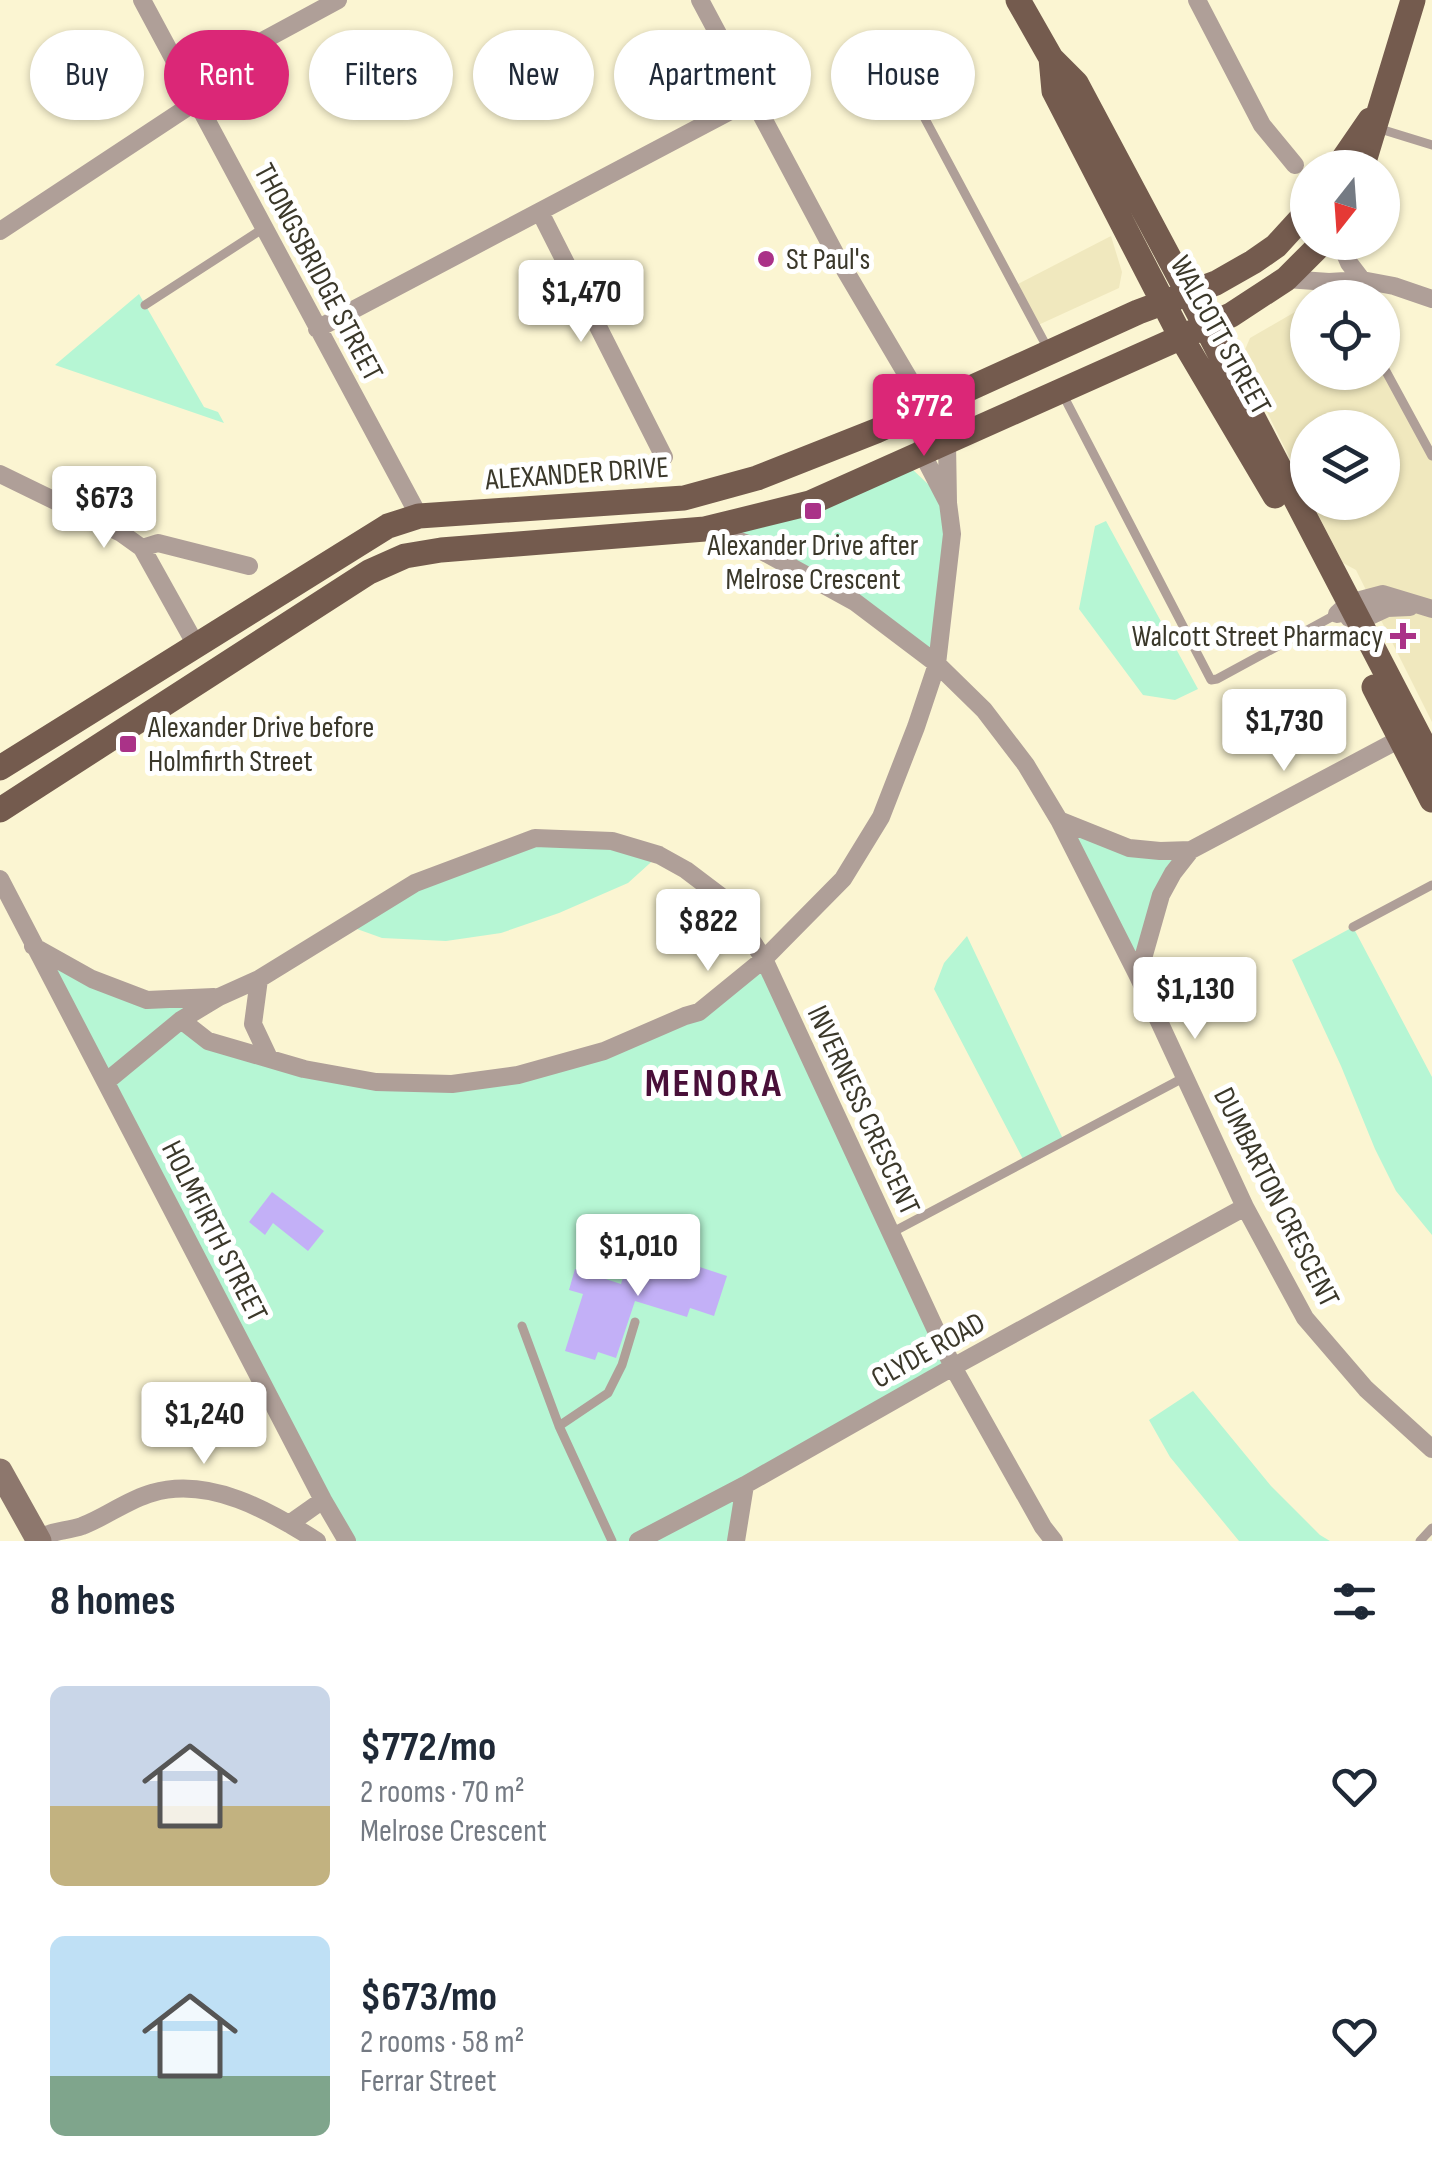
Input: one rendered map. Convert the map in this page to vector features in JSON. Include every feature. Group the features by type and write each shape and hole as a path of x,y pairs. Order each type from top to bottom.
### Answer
{"main road":[{"name":"WALCOTT STREET","path":"1018,0 1050,58 1076,83 1206,327 1348,613 1400,739 1430,791"},
{"path":"1367,150 1418,4"},
{"name":"WALCOTT STREET","path":"1050,58 1054,92 1163,304 1432,761"},
{"path":"1352,150 1377,117"},
{"name":"ALEXANDER DRIVE","path":"0,768 388,526 418,516 684,498 757,478 876,431 1138,312 1216,283 1265,254 1290,231"},
{"path":"0,810 370,572 405,556 706,529 810,503 1206,327 1286,279 1306,260"}],"street":[{"name":"THONGSBRIDGE STREET","path":"142,0 164,40"},
{"path":"283,30 338,0"},
{"path":"700,0 716,30"},
{"path":"1196,0 1262,125 1290,159"},
{"path":"0,231 168,120"},
{"name":"THONGSBRIDGE STREET","path":"207,120 418,516"},
{"path":"318,329 713,120"},
{"path":"181,1020 208,1041 304,1069 376,1082 452,1084 518,1075 604,1051 699,1012 764,959 843,879 881,816 937,664 952,534 946,443 836,255 764,120"},
{"path":"540,212 664,457"},
{"path":"1286,279 1300,280"},
{"path":"1400,288 1432,298"},
{"path":"925,409 922,453 948,503"},
{"path":"0,474 121,533 142,548 196,644"},
{"name":"DUMBARTON CRESCENT","path":"706,529 751,546 855,602 937,664 984,710 1026,765 1060,820 1138,976 1245,1207 1305,1318 1366,1390 1432,1449"},
{"path":"142,548 158,543 248,566"},
{"path":"1348,613 1382,594 1428,608"},
{"path":"1138,976 1161,895 1172,873 1191,850 1400,739"},
{"path":"1060,820 1129,848 1191,850"},
{"name":"INVERNESS CRESCENT","path":"106,1082 181,1020 259,978 415,883 535,838 612,841 659,855 723,898 764,959 953,1367 1054,1541"},
{"name":"HOLMFIRTH STREET","path":"0,879 322,1500 347,1541"},
{"path":"33,946 92,980 147,1000 219,997"},
{"path":"259,978 254,1024 269,1058"},
{"name":"CLYDE ROAD","path":"638,1541 1245,1207"},
{"path":"0,1471 39,1540 48,1533 84,1525 150,1493 176,1488 238,1499 317,1541"},
{"path":"736,1541 744,1485"},
{"path":"289,1524 322,1500"}],"lane":[{"path":"1377,117 1432,145"},
{"path":"926,120 1049,352"},
{"path":"145,305 264,228"},
{"path":"1060,390 1211,680 1348,613"},
{"path":"1396,390 1432,456"},
{"path":"1353,928 1432,885"},
{"path":"891,1233 1185,1077"},
{"path":"558,1426 608,1393 622,1366 635,1322"},
{"path":"522,1326 558,1426 612,1541"},
{"path":"1420,1541 1432,1528"}],"shaded area":[{"path":"1111,236 1122,272 1119,288 1036,326 1014,286"},
{"path":"1290,315 1290,390 1393,390 1432,456 1432,722 1356,570 1343,563 1321,520 1400,520 1400,410 1290,410 1290,458 1241,359 1250,338"}],"green space":[{"path":"139,294 204,407 218,412 224,423 55,365"},
{"path":"911,468 948,503 937,664 855,602 706,529"},
{"path":"1106,521 1198,689 1175,700 1143,695 1079,609 1095,526"},
{"path":"1059,820 1129,848 1191,850 1161,895 1138,976"},
{"path":"535,838 659,855 628,883 501,933 446,941 382,938 346,925 415,883"},
{"path":"1353,927 1432,1077 1432,1235 1396,1191 1292,960"},
{"path":"967,936 1064,1141 1024,1161 934,989 944,963"},
{"path":"33,946 147,1000 219,997 182,1020 208,1041 376,1082 519,1075 699,1012 764,959 953,1367 745,1485 736,1541 347,1541"},
{"path":"1193,1391 1271,1486 1330,1541 1239,1541 1170,1457 1149,1420"}],"building":[{"path":"272,1192 324,1231 308,1251 273,1223 265,1235 249,1222"},
{"path":"633,1245 727,1276 714,1316 690,1308 687,1317 635,1301 616,1358 598,1352 595,1360 565,1351 583,1294 569,1290 575,1269 621,1284"}],"place":[{"name":"St Paul's","path":"766,259"},
{"name":"Alexander Drive after Melrose Crescent","path":"813,511"},
{"name":"Walcott Street Pharmacy","path":"1403,636"},
{"name":"Alexander Drive before Holmfirth Street","path":"128,744"}],"district":[{"name":"MENORA","path":"714,1082"}]}
